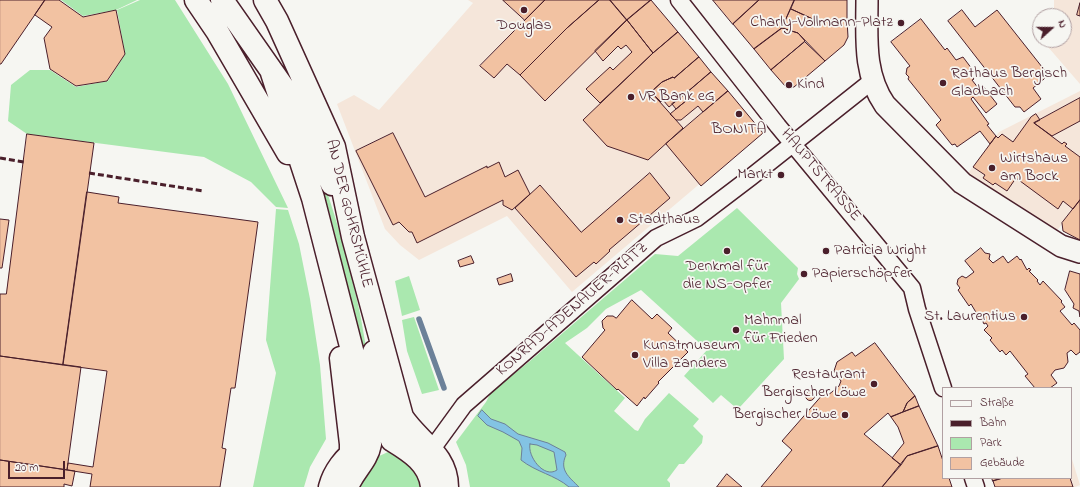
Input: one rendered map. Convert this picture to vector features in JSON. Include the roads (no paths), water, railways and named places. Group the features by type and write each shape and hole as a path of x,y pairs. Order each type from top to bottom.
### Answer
{"main road":[{"name":"AN DER GOHRSMÜHLE","path":"196,0 218,31 313,198"},
{"path":"222,0 299,110 328,171 353,237"},
{"name":"AN DER GOHRSMÜHLE","path":"265,0 277,21 334,146 353,237 402,417 411,430 428,445 443,466 447,487"},
{"path":"272,73 313,198 346,330 370,444 368,455 356,470 347,487"},
{"name":"AN DER GOHRSMÜHLE","path":"370,298 375,373 385,427 392,440"},
{"path":"346,330 341,354 351,454"},
{"path":"330,487 336,472 351,454 370,444 407,439 428,445"},
{"path":"392,440 422,462 428,471 432,487"}],"street":[{"name":"HAUPTSTRASSE","path":"679,0 912,288 917,310 943,387"},
{"path":"867,0 868,62 872,81 884,105 962,183 1061,246 1080,252"},
{"name":"KONRAD-ADENAUER-PLATZ","path":"428,445 464,405 656,238 697,218 794,144 872,81"}],"water":[{"path":"482,410 491,419 505,424 518,434 548,443 565,452 564,469 579,487 569,487 558,479 533,468 521,460 522,448 519,441 487,425 478,416","holes":["530,444 537,445 554,452 557,470 552,472 547,471 538,465 534,460 530,449"]}],"waterway":[{"path":"419,319 444,388"}],"railway":[{"path":"0,158 24,162"},
{"path":"89,173 203,191"}],"place":[{"name":"Douglas","path":"524,10"},
{"name":"Charly-Vollmann-Platz","path":"901,23"},
{"name":"Rathaus Bergisch Gladbach","path":"943,83"},
{"name":"Kind","path":"789,85"},
{"name":"VR Bank eG","path":"631,97"},
{"name":"BONITA","path":"739,114"},
{"name":"Wirtshaus am Bock","path":"992,168"},
{"name":"Markt","path":"781,175"},
{"name":"Stadthaus","path":"620,220"},
{"name":"Denkmal für die NS-Opfer","path":"727,251"},
{"name":"Patricia Wright","path":"826,251"},
{"name":"Papierschöpfer","path":"804,274"},
{"name":"St. Laurentius","path":"1024,317"},
{"name":"Mahnmal für Frieden","path":"736,330"},
{"name":"Kunstmuseum Villa Zanders","path":"635,355"},
{"name":"Restaurant Bergischer Löwe","path":"874,384"},
{"name":"Bergischer Löwe","path":"845,415"}]}
